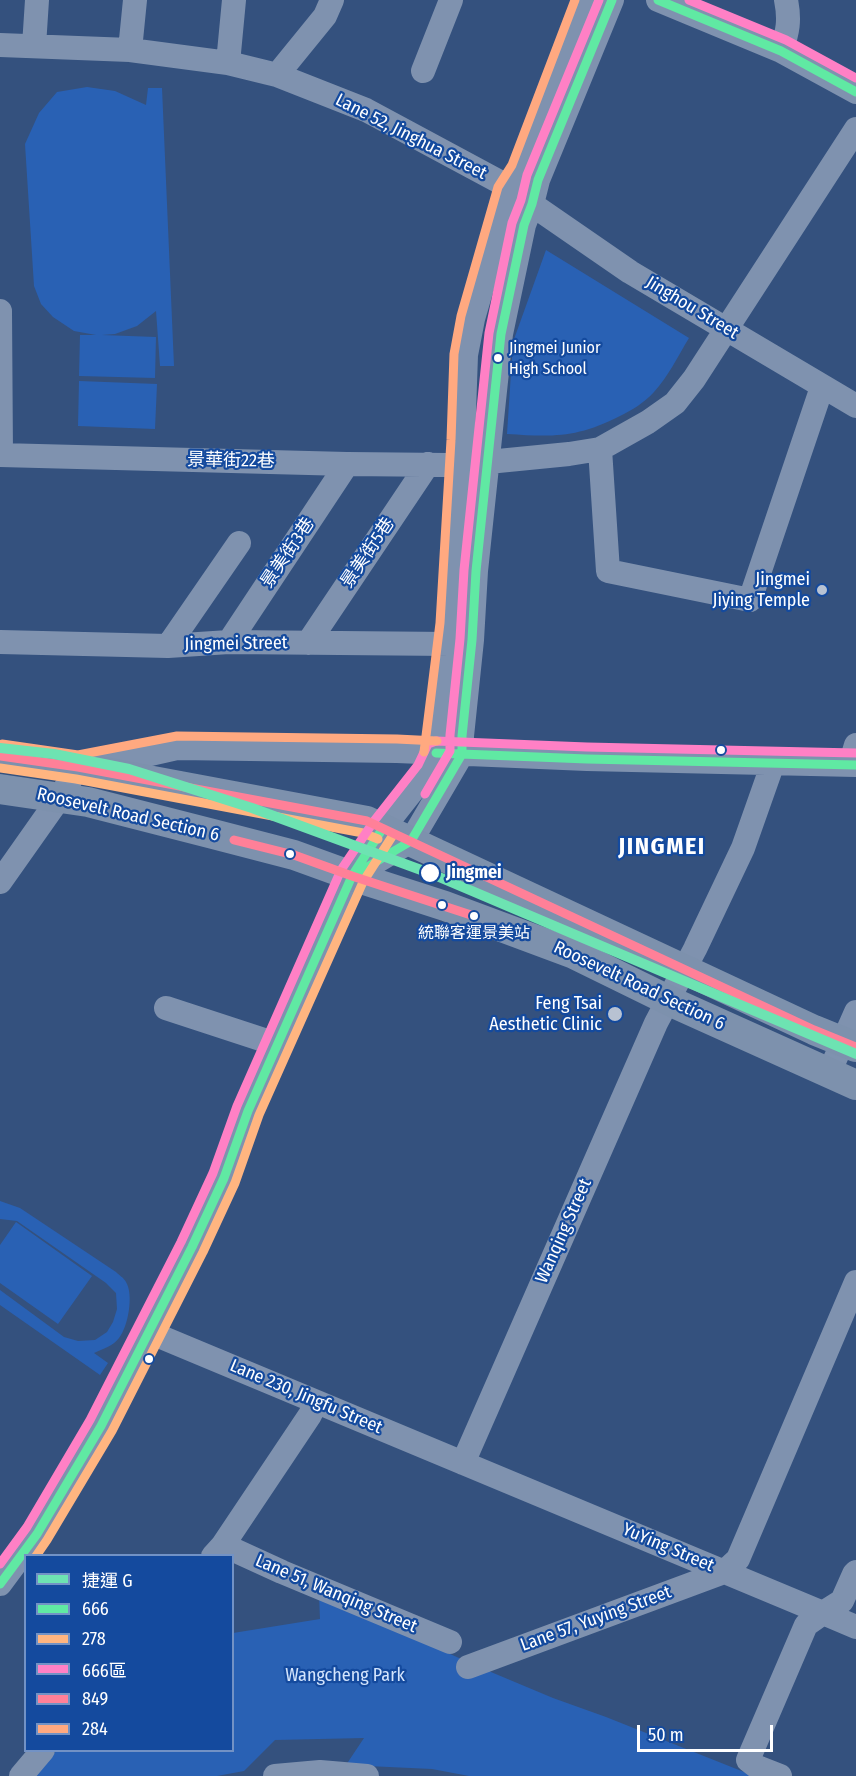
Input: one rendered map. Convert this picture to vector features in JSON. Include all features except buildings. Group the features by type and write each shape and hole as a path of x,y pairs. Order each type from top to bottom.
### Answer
{"main road":[{"name":"Roosevelt Road Section 6","path":"0,756 78,767 367,821 849,1044"},
{"name":"Roosevelt Road Section 6","path":"0,789 88,802 294,855 445,906 567,951 843,1079"}],"street":[{"path":"34,46 37,0"},
{"path":"130,50 135,0"},
{"path":"228,63 234,0"},
{"path":"277,75 325,16 332,0"},
{"path":"423,70 450,0"},
{"path":"352,876 411,841 462,754 461,462 466,355 473,319 510,190 523,171 588,0"},
{"path":"0,1584 37,1534 101,1426 192,1247 224,1178 249,1111 352,876 383,828 428,771 436,753 476,572 501,334 524,225 538,180 612,0"},
{"path":"658,0 781,51 856,92"},
{"path":"781,51 789,15 786,0"},
{"name":"Lane 52, Jinghua Street","path":"0,45 130,50 228,63 277,75 366,110 498,182 532,204"},
{"path":"488,462 600,449 648,423 675,403 694,379 856,129"},
{"name":"Jinghou Street","path":"532,204 630,272 856,406"},
{"path":"0,311 1,455"},
{"path":"600,449 608,571 750,600 822,387"},
{"name":"景華街22巷","path":"1,455 347,464 448,465 461,462"},
{"name":"景美街3巷","path":"229,642 347,464"},
{"name":"景美街5巷","path":"308,643 428,464"},
{"path":"168,646 238,543"},
{"name":"Jingmei Street","path":"0,642 168,646 229,642 461,642"},
{"path":"0,882 60,797 78,767 177,748 396,750 773,763 854,758"},
{"name":"Wanqing Street","path":"463,1463 668,999 743,848 773,763"},
{"path":"166,1008 279,1045"},
{"path":"843,1079 856,1012"},
{"path":"724,1572 738,1560 856,1282"},
{"name":"Lane 230, Jingfu Street","path":"149,1332 463,1463"},
{"path":"218,1550 310,1415 316,1402"},
{"name":"YuYing Street","path":"463,1463 856,1627"},
{"name":"Lane 51, Wanqing Street","path":"234,1556 282,1572 450,1642"},
{"name":"Lane 57, Yuying Street","path":"468,1667 724,1572"},
{"path":"780,1776 757,1767 748,1760 806,1625 842,1601 856,1572"},
{"path":"21,1776 41,1752"},
{"path":"275,1776 320,1772 367,1776"}],"green space":[{"path":"87,87 115,91 146,105 148,88 162,88 174,366 160,366 156,311 137,326 115,334 102,335 156,337 155,378 79,376 80,335 96,335 74,331 53,317 41,304 34,286 25,144 39,113 57,92"},
{"path":"546,250 689,338 659,386 646,400 624,414 591,429 577,432 538,436 507,434 513,342"},
{"path":"79,381 157,384 155,429 78,426"},
{"path":"0,1201 20,1208 116,1272 126,1282 130,1303 122,1333 114,1343 94,1353 108,1363 100,1375 0,1305 0,1290 64,1337 78,1341 95,1340 107,1332 117,1309 116,1293 106,1283 17,1221 0,1219"},
{"path":"16,1222 92,1276 58,1324 0,1283 0,1245"},
{"name":"Wangcheng Park","path":"319,1595 553,1698 754,1776 469,1776 432,1769 346,1765 364,1738 275,1740 244,1771 217,1776 35,1776 55,1752 234,1752 234,1633 320,1619"}],"metro line":[{"name":"G","path":"0,748 54,754 129,769 252,808 432,874 856,1054"}],"transit line":[{"name":"284","path":"424,752 440,623 454,354 461,316 498,187 512,165 575,0"},
{"name":"666區","path":"425,794 450,751 464,570 489,333 512,223 527,175 599,0"},
{"name":"666","path":"352,876 411,841 462,754 476,571 501,334 524,225 538,180 612,0"},
{"name":"666","path":"658,0 781,51 856,92"},
{"name":"666區","path":"689,0 786,40 856,78"},
{"name":"284","path":"2,744 78,755 177,736 437,741"},
{"name":"666區","path":"0,1564 27,1527 90,1420 181,1242 213,1173 237,1106 341,870 374,821 418,765 428,744 436,741 856,753"},
{"name":"666","path":"436,753 856,765"},
{"name":"849","path":"0,756 78,767 367,821 814,1030 856,1047"},
{"name":"278","path":"0,768 76,779 363,833 378,839"},
{"name":"666","path":"0,1584 37,1534 101,1426 192,1247 224,1178 248,1111 352,876 381,831"},
{"name":"278","path":"37,1554 112,1431 203,1252 235,1183 259,1115 363,882 393,835"},
{"name":"849","path":"234,840 294,855 474,916"}],"place":[{"name":"Jingmei Junior High School","path":"498,358"},
{"name":"Jingmei Jiying Temple","path":"822,590"},
{"name":"Jingmei","path":"430,873"},
{"name":"統聯客運景美站","path":"474,916"},
{"name":"Feng Tsai Aesthetic Clinic","path":"615,1014"}],"district":[{"name":"JINGMEI","path":"662,847"}]}
